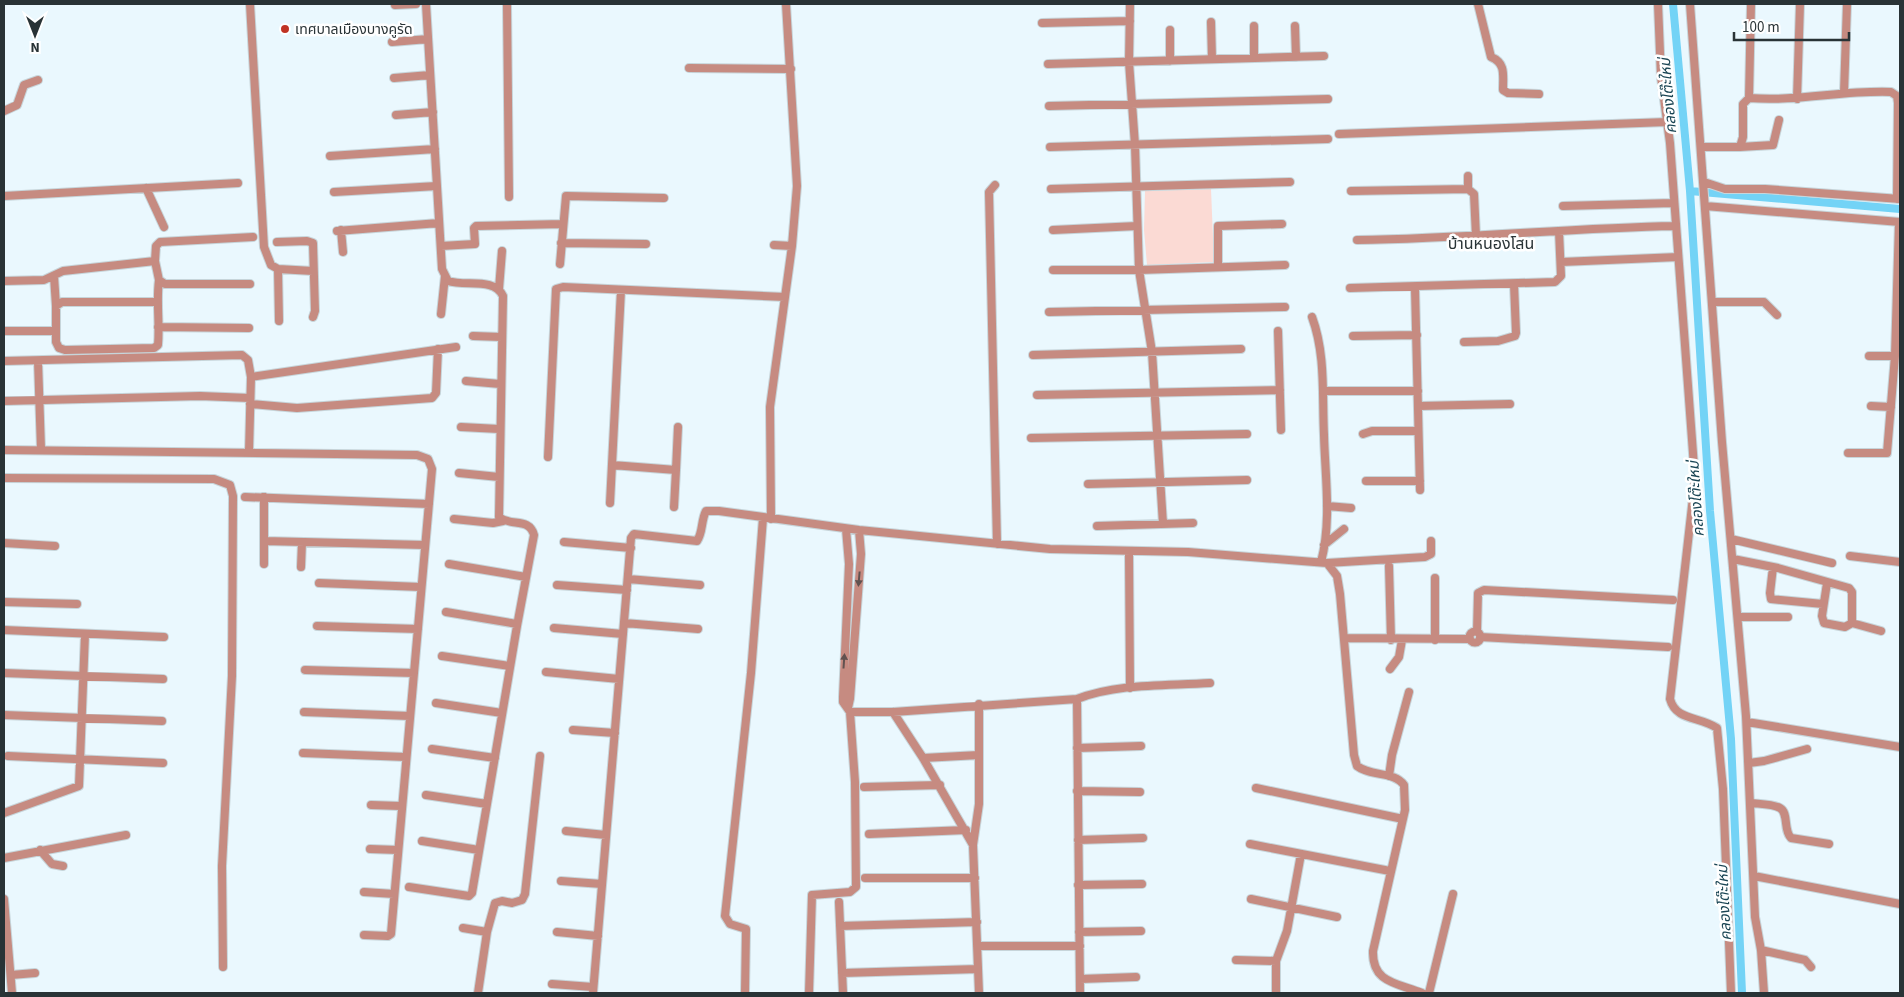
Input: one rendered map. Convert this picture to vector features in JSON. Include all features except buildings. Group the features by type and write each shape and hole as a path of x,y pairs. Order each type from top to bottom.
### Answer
{"street":[{"path":"250,4 264,247 271,265 278,269 314,271"},
{"path":"395,5 416,4"},
{"path":"426,4 441,246 445,276 441,314"},
{"path":"507,4 509,196"},
{"path":"745,993 746,929 730,924 725,916 767,518 770,407 792,246 797,186 786,4"},
{"path":"1130,4 1129,62 1135,144 1139,270 1147,310 1152,352 1159,483 1164,524"},
{"path":"1478,4 1491,57 1499,60 1503,65 1503,90 1508,94 1539,94"},
{"path":"1658,4 1661,77 1668,122 1694,480 1670,698 1672,706 1679,714 1706,721 1717,728 1723,789 1731,993"},
{"path":"1690,4 1712,302 1747,722 1755,917 1761,950 1764,993"},
{"path":"1740,147 1743,137 1743,104 1749,98 1751,4"},
{"path":"1796,98 1800,4"},
{"path":"1844,93 1847,4"},
{"path":"1042,23 1130,21"},
{"path":"1211,22 1212,60"},
{"path":"1254,26 1254,58"},
{"path":"1295,26 1296,57"},
{"path":"1170,30 1170,61"},
{"path":"392,42 428,38"},
{"path":"1048,64 1324,56"},
{"path":"689,68 791,70"},
{"path":"394,78 430,75"},
{"path":"4,111 17,105 24,85 38,80"},
{"path":"1704,185 1725,190 1765,189 1899,199 1897,96 1891,92 1844,93 1796,98 1749,98"},
{"path":"1049,106 1328,99"},
{"path":"396,115 433,112"},
{"path":"1701,147 1773,145 1779,120"},
{"path":"1339,134 1668,122"},
{"path":"1050,147 1328,139"},
{"path":"330,156 435,149"},
{"path":"1468,176 1468,189"},
{"path":"1051,189 1290,182"},
{"path":"4,196 238,183"},
{"path":"995,185 990,192 990,200 997,544"},
{"path":"334,192 437,186"},
{"path":"146,188 164,227"},
{"path":"1351,191 1468,189 1474,194 1476,236"},
{"path":"560,264 566,196 664,198"},
{"path":"1562,206 1673,203"},
{"path":"1705,204 1900,222 1895,356 1887,453 1848,453"},
{"path":"343,252 339,231 440,223"},
{"path":"441,246 475,244 474,228 476,226 563,224"},
{"path":"1218,266 1218,226 1282,224"},
{"path":"1053,230 1137,226"},
{"path":"1357,240 1476,236 1558,231 1576,228 1675,226"},
{"path":"1350,288 1415,288 1558,281 1561,262 1558,231"},
{"path":"54,276 56,331 59,348 66,350 154,348 158,345 159,280 155,261 156,246 160,242 253,238"},
{"path":"277,242 313,243 315,310 313,317"},
{"path":"562,243 646,244"},
{"path":"774,245 792,246"},
{"path":"502,251 500,289 503,296 499,429 499,517 504,521"},
{"path":"1561,262 1678,257"},
{"path":"4,281 44,280 63,271 155,261"},
{"path":"1053,270 1139,270 1285,265"},
{"path":"278,269 279,321"},
{"path":"445,276 448,281 455,284 492,285 500,289"},
{"path":"159,280 165,284 250,284"},
{"path":"1464,342 1498,341 1514,336 1516,333 1514,284"},
{"path":"548,457 556,289 563,287 785,297"},
{"path":"1415,288 1420,490"},
{"path":"610,503 621,290"},
{"path":"56,306 62,302 158,302"},
{"path":"1712,302 1764,302 1777,315"},
{"path":"1049,312 1285,307"},
{"path":"1312,318 1318,340 1324,391 1326,506 1324,562 1337,576 1354,756 1357,766 1364,772 1389,776 1401,780 1404,785 1403,819 1372,951 1372,963 1381,976 1422,993"},
{"path":"158,327 249,328"},
{"path":"4,331 56,331"},
{"path":"1278,331 1281,430"},
{"path":"1354,336 1417,335"},
{"path":"473,336 502,337"},
{"path":"251,377 456,346"},
{"path":"4,402 200,396 297,408 432,398 436,393 438,349"},
{"path":"1034,355 1241,349"},
{"path":"4,362 242,355 248,360 251,377 249,452"},
{"path":"1869,356 1895,356"},
{"path":"38,361 41,450"},
{"path":"466,381 500,384"},
{"path":"1037,396 1280,390"},
{"path":"1324,391 1418,391"},
{"path":"1418,406 1510,404"},
{"path":"1871,406 1891,407"},
{"path":"461,427 499,429"},
{"path":"674,507 678,427"},
{"path":"1363,434 1372,431 1418,431"},
{"path":"1031,438 1247,434"},
{"path":"4,450 417,455 428,459 432,468 390,936 364,935"},
{"path":"612,465 676,470"},
{"path":"459,473 499,477"},
{"path":"4,478 214,479 230,485 234,496 232,676 222,866 222,967"},
{"path":"1088,484 1247,480"},
{"path":"1366,481 1420,480"},
{"path":"245,497 429,504"},
{"path":"264,497 264,564"},
{"path":"1326,506 1351,508"},
{"path":"552,984 593,990 630,548 631,538 634,534 697,541 706,511 738,512 846,529 1050,550 1188,552 1324,562 1425,557 1431,554 1431,541"},
{"path":"409,887 471,895 534,535 532,527 528,524 454,519"},
{"path":"1098,526 1193,523"},
{"path":"846,529 850,564 842,697 849,710"},
{"path":"1324,545 1344,529"},
{"path":"810,993 812,895 850,892 856,887 855,782 849,710 861,554 859,530"},
{"path":"1731,539 1832,563"},
{"path":"264,541 425,545"},
{"path":"301,567 302,542"},
{"path":"564,542 630,548"},
{"path":"4,543 55,546"},
{"path":"1129,552 1130,688"},
{"path":"1850,556 1900,562"},
{"path":"1733,558 1849,588 1852,592 1852,623"},
{"path":"448,564 526,577"},
{"path":"1389,566 1391,640"},
{"path":"1773,568 1770,592 1772,599 1823,604"},
{"path":"1435,578 1435,640"},
{"path":"628,580 700,585"},
{"path":"319,583 422,586"},
{"path":"1827,583 1822,616 1824,623 1845,627 1852,623 1881,631"},
{"path":"557,585 627,590"},
{"path":"1344,638 1391,640 1470,639 1475,643 1479,635 1478,593 1484,590 1673,600"},
{"path":"4,602 77,604"},
{"path":"446,612 517,624"},
{"path":"1738,617 1788,616"},
{"path":"624,623 698,629"},
{"path":"317,626 418,629"},
{"path":"554,628 623,634"},
{"path":"4,630 164,637"},
{"path":"4,813 79,786 82,759 85,634"},
{"path":"1479,635 1668,647"},
{"path":"1390,669 1399,657 1402,640"},
{"path":"442,656 510,666"},
{"path":"305,670 414,673"},
{"path":"546,672 620,679"},
{"path":"4,673 163,679"},
{"path":"849,710 893,712 1077,698 1089,694 1130,688 1210,683"},
{"path":"1389,776 1392,755 1409,692"},
{"path":"1077,698 1080,993"},
{"path":"436,703 502,713"},
{"path":"979,704 980,804 974,845 980,993"},
{"path":"304,712 410,716"},
{"path":"893,712 924,758 974,845"},
{"path":"4,715 162,721"},
{"path":"1747,722 1900,747"},
{"path":"572,730 615,733"},
{"path":"1077,748 1141,746"},
{"path":"432,749 495,758"},
{"path":"1749,763 1764,761 1807,749"},
{"path":"303,753 406,757"},
{"path":"924,758 979,755"},
{"path":"8,756 163,763"},
{"path":"478,993 487,932 495,903 517,902 522,900 524,894 540,756"},
{"path":"864,787 940,785"},
{"path":"1256,788 1403,819"},
{"path":"1077,791 1140,792"},
{"path":"426,795 487,804"},
{"path":"1751,803 1779,807 1783,811 1785,828 1791,838 1829,844"},
{"path":"371,805 401,806"},
{"path":"869,834 966,830"},
{"path":"566,831 606,835"},
{"path":"4,858 126,835"},
{"path":"1078,840 1143,838"},
{"path":"422,841 479,850"},
{"path":"1250,844 1390,871"},
{"path":"370,849 398,850"},
{"path":"40,850 52,864 63,866"},
{"path":"1276,993 1276,961 1287,931 1301,854"},
{"path":"1754,876 1900,904"},
{"path":"865,878 976,878"},
{"path":"561,881 602,884"},
{"path":"1078,885 1142,884"},
{"path":"364,892 394,894"},
{"path":"1429,993 1453,894"},
{"path":"4,899 7,955 12,993"},
{"path":"1251,899 1338,917"},
{"path":"839,902 843,993"},
{"path":"840,926 977,922"},
{"path":"463,928 487,932"},
{"path":"1079,932 1141,931"},
{"path":"557,932 598,936"},
{"path":"978,946 1080,946"},
{"path":"1761,950 1805,960 1811,968"},
{"path":"1236,960 1276,961"},
{"path":"842,973 978,969"},
{"path":"11,975 35,973"},
{"path":"1080,979 1136,977"}],"shaded area":[{"path":"1211,189 1214,262 1147,265 1144,230 1145,191"}],"waterway":[{"name":"คลองโต๊ะใหม่","path":"1673,4 1690,191 1710,511 1731,739 1742,993"},
{"path":"1690,191 1900,209"}],"place":[{"name":"เทศบาลเมืองบางคูรัด","path":"285,29"}],"district":[{"name":"บ้านหนองโสน","path":"1491,243"}]}
